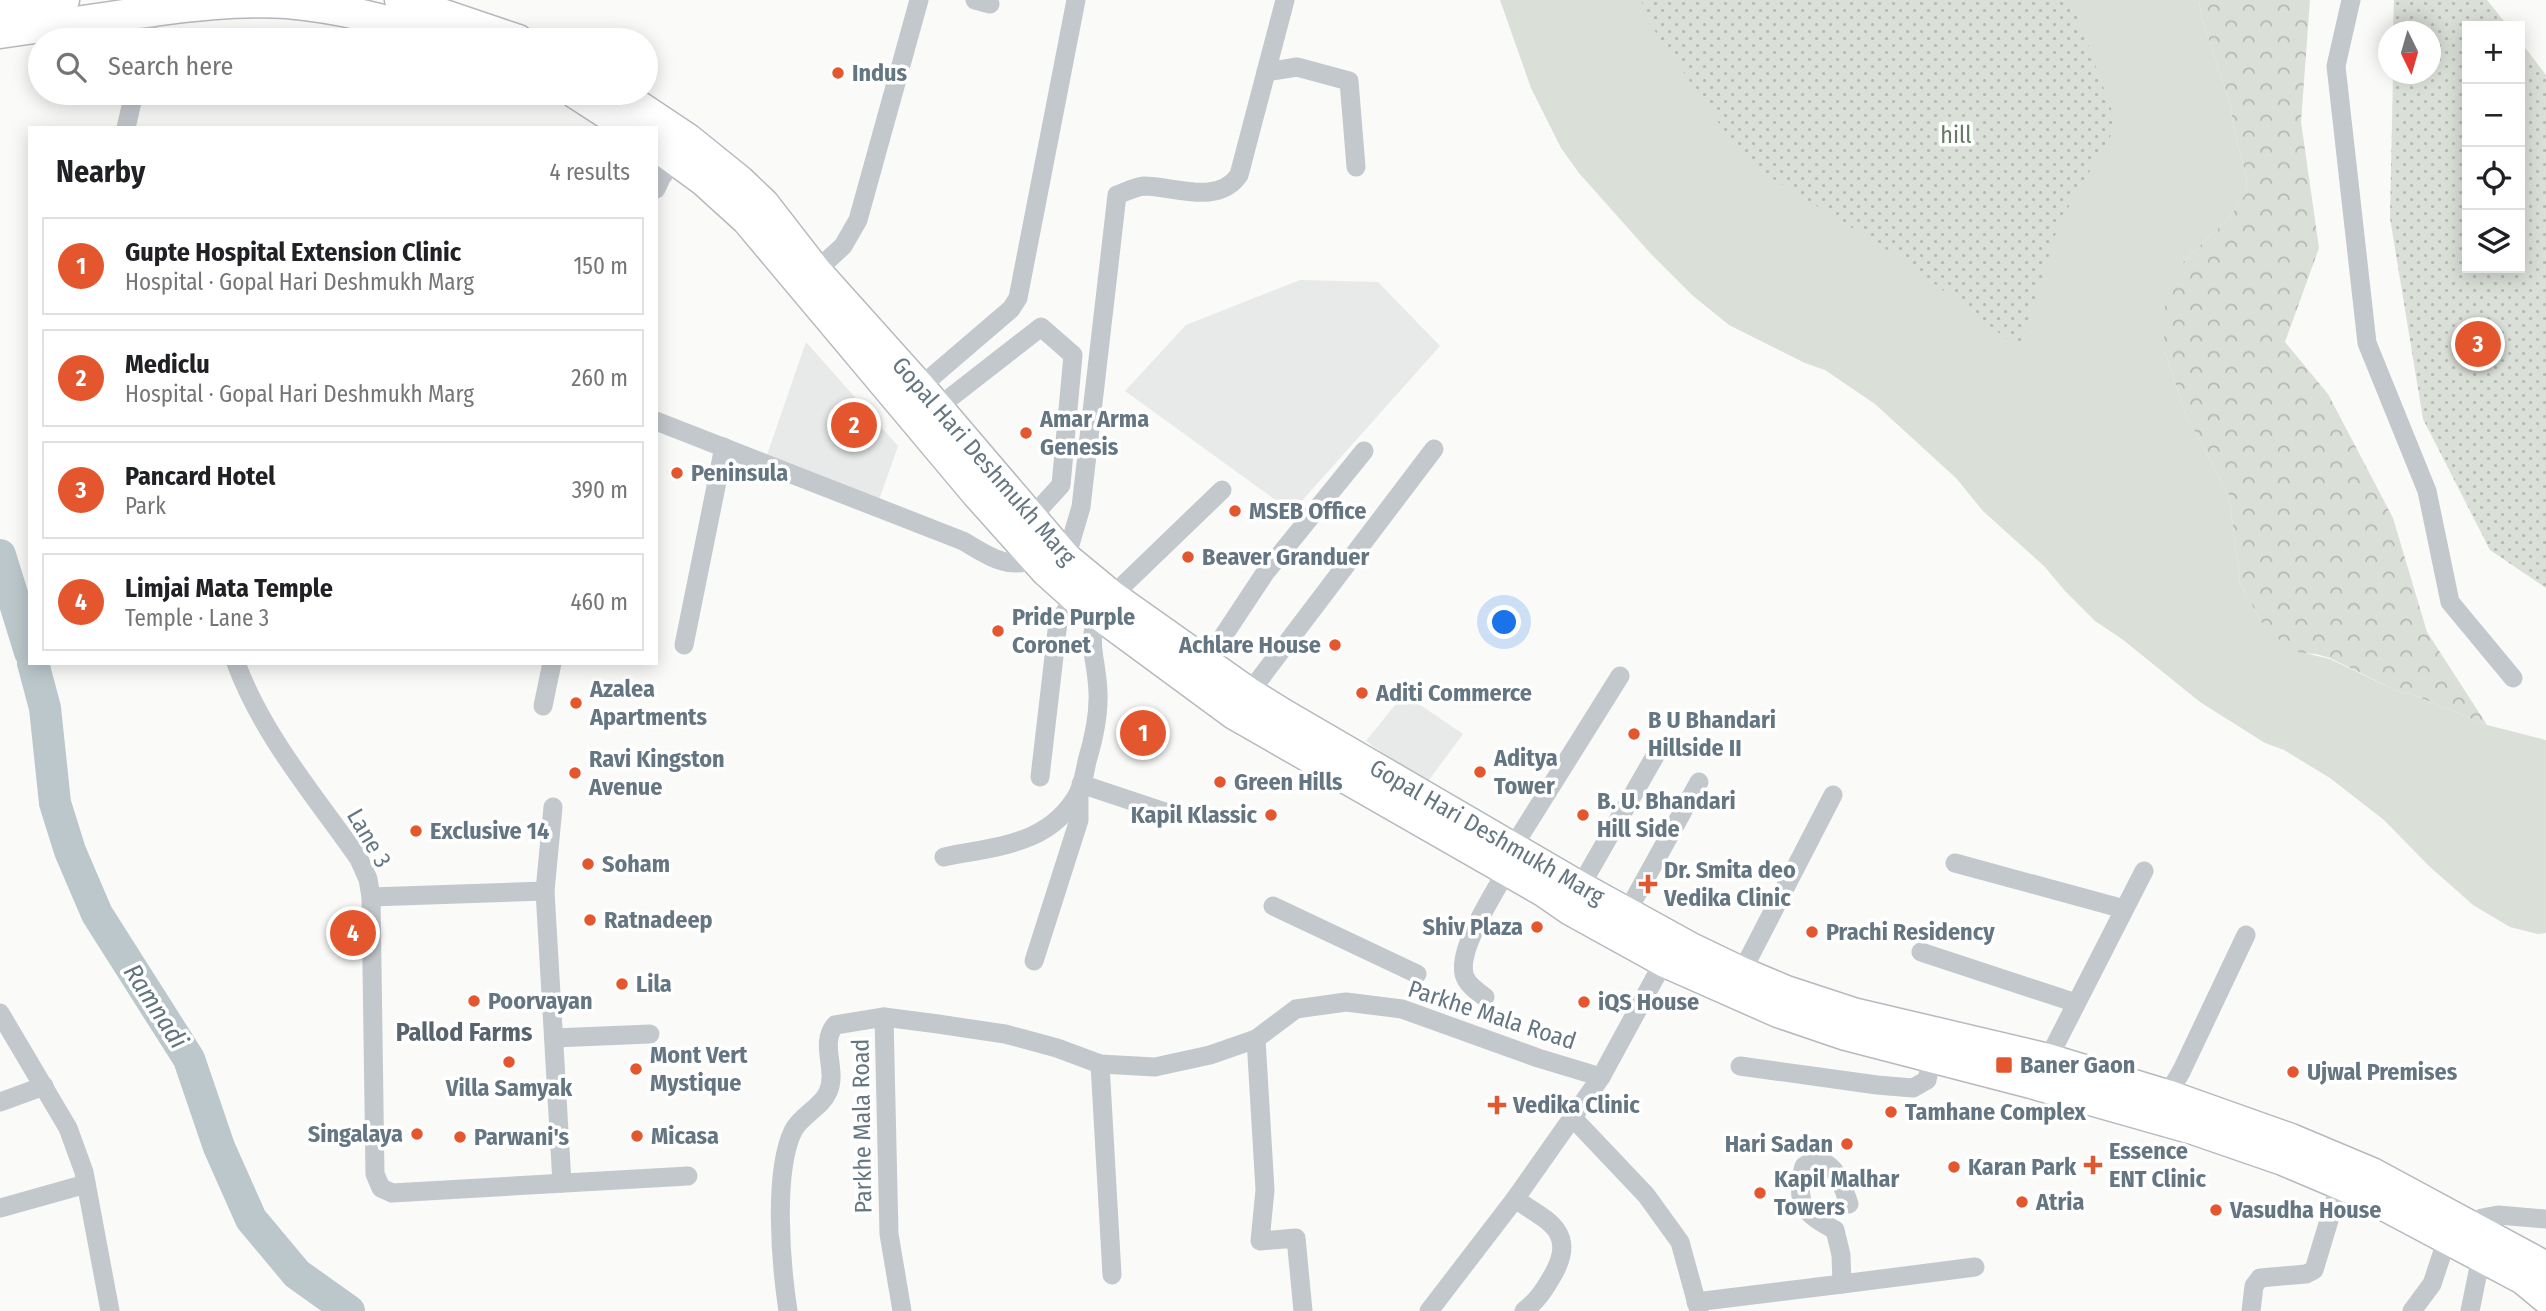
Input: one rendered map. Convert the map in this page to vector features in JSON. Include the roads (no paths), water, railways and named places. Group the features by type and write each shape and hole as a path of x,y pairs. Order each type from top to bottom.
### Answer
{"main road":[{"path":"0,9 64,0"},
{"path":"400,0 439,21"},
{"path":"34,28 241,1 286,2 368,16 439,21 468,28"},
{"path":"0,33 28,29"},
{"path":"594,105 626,126"},
{"name":"Gopal Hari Deshmukh Marg","path":"637,105 688,139 764,204 816,271 929,397 1031,518 1049,563"},
{"name":"Gopal Hari Deshmukh Marg","path":"665,152 747,220 947,459 1049,563 1094,597 1234,714 1510,859 1580,887 1628,912 1670,950"},
{"name":"Gopal Hari Deshmukh Marg","path":"1094,597 1206,662 1249,693 1510,859 1569,909 1670,950 1736,982 1778,1013 2193,1129 2283,1160 2468,1243 2546,1267"},
{"name":"Gopal Hari Deshmukh Marg","path":"1736,982 1786,991 1853,1013 2048,1059 2167,1095 2334,1156 2372,1173 2546,1298"}],"street":[{"path":"816,271 843,246 858,220 919,0"},
{"path":"929,397 1018,298 1076,0"},
{"path":"658,422 963,541 1002,563 1049,563 1081,508 1117,195 1141,186 1207,193 1234,182 1239,175 1284,0"},
{"path":"2351,0 2336,66 2367,343 2427,491 2450,601 2513,678"},
{"path":"147,28 151,11"},
{"path":"1266,72 1297,67 1349,81 1356,167"},
{"path":"126,126 131,105"},
{"path":"658,185 665,152"},
{"path":"929,397 1041,327 1073,355 1061,485 1031,518"},
{"path":"684,645 724,447"},
{"path":"1249,693 1434,449"},
{"path":"1206,662 1265,573 1364,451"},
{"path":"1040,777 1058,622 1094,597 1222,490"},
{"path":"1034,961 1079,820 1080,788 1095,733 1098,690 1092,652 1094,597"},
{"name":"Lane 3","path":"237,665 245,687 275,740 359,859 368,878 371,897 375,1174 381,1188 392,1193 562,1183"},
{"path":"543,706 552,665"},
{"path":"1485,997 1465,978 1462,961 1471,936 1510,859 1620,676"},
{"path":"1580,887 1655,756"},
{"path":"1628,912 1699,782"},
{"path":"1080,788 1174,815"},
{"path":"944,857 1038,834 1056,823 1080,788"},
{"path":"1736,982 1833,795"},
{"path":"553,807 545,891 562,1183 688,1176"},
{"path":"1955,863 2124,909"},
{"path":"2048,1059 2144,871"},
{"path":"371,897 545,891"},
{"path":"1273,906 1417,974"},
{"path":"2167,1095 2181,1072 2246,935"},
{"path":"1429,1311 1515,1199 1601,1077 1670,950"},
{"path":"1921,952 2076,1003"},
{"name":"Parkhe Mala Road","path":"902,1311 889,1234 884,1017 1005,1034 1057,1048 1100,1064 1155,1067 1210,1055 1256,1039 1296,1009 1346,1002 1402,1009 1538,1058 1601,1077"},
{"path":"0,1013 68,1128 86,1184 110,1311"},
{"path":"788,1311 783,1276 782,1175 792,1135 799,1121 828,1093 831,1081 828,1038 830,1031 835,1025 884,1017"},
{"path":"554,1038 650,1034"},
{"path":"1256,1039 1265,1190 1260,1241 1296,1238 1303,1311"},
{"path":"1740,1066 1877,1086 1913,1088 1927,1080 1932,1057"},
{"path":"1100,1064 1112,1275"},
{"path":"0,1102 44,1086"},
{"path":"1572,1117 1646,1195 1679,1242 1697,1306 1975,1267"},
{"path":"1842,1284 1841,1255 1835,1230 1809,1215 1803,1206 1801,1177 1804,1166 1812,1161 1822,1162 1837,1172 1849,1204"},
{"path":"0,1208 86,1184"},
{"path":"2251,1311 2254,1286 2260,1278 2306,1274 2314,1269 2340,1184"},
{"path":"1515,1199 1549,1222 1563,1240 1563,1257 1542,1296 1524,1311"},
{"path":"2412,1311 2468,1243 2482,1218 2498,1215 2546,1219"},
{"path":"2468,1243 2470,1311"}],"waterway":[{"name":"Ramnadi","path":"0,555 28,646"},
{"name":"Ramnadi","path":"34,665 45,708 55,803 70,851 97,914 189,1059 219,1147 251,1219 297,1274 349,1311"}],"place":[{"name":"Indus","path":"838,73"},
{"name":"Pancard Hotel","path":"2478,344"},
{"name":"Mediclu","path":"854,425"},
{"name":"Amar Arma Genesis","path":"1026,433"},
{"name":"Peninsula","path":"677,473"},
{"name":"MSEB Office","path":"1235,511"},
{"name":"Beaver Granduer","path":"1188,557"},
{"name":"Pride Purple Coronet","path":"998,631"},
{"name":"Achlare House","path":"1335,645"},
{"name":"Aditi Commerce","path":"1362,693"},
{"name":"Azalea Apartments","path":"576,703"},
{"name":"Gupte Hospital Extension Clinic","path":"1143,733"},
{"name":"B U Bhandari Hillside II","path":"1634,734"},
{"name":"Aditya Tower","path":"1480,772"},
{"name":"Ravi Kingston Avenue","path":"575,773"},
{"name":"Green Hills","path":"1220,782"},
{"name":"Kapil Klassic","path":"1271,815"},
{"name":"B. U. Bhandari Hill Side","path":"1583,815"},
{"name":"Exclusive 14","path":"416,831"},
{"name":"Soham","path":"588,864"},
{"name":"Dr. Smita deo Vedika Clinic","path":"1648,884"},
{"name":"Ratnadeep","path":"590,920"},
{"name":"Shiv Plaza","path":"1537,927"},
{"name":"Prachi Residency","path":"1812,932"},
{"name":"Limjai Mata Temple","path":"353,933"},
{"name":"Lila","path":"622,984"},
{"name":"Poorvayan","path":"474,1001"},
{"name":"iQS House","path":"1584,1002"},
{"name":"Villa Samyak","path":"509,1062"},
{"name":"Baner Gaon","path":"2004,1065"},
{"name":"Mont Vert Mystique","path":"636,1069"},
{"name":"Ujwal Premises","path":"2293,1072"},
{"name":"Vedika Clinic","path":"1497,1105"},
{"name":"Tamhane Complex","path":"1891,1112"},
{"name":"Singalaya","path":"417,1134"},
{"name":"Micasa","path":"637,1136"},
{"name":"Parwani's","path":"460,1137"},
{"name":"Hari Sadan","path":"1847,1144"},
{"name":"Essence ENT Clinic","path":"2093,1165"},
{"name":"Karan Park","path":"1954,1167"},
{"name":"Kapil Malhar Towers","path":"1760,1193"},
{"name":"Atria","path":"2022,1202"},
{"name":"Vasudha House","path":"2216,1210"}],"district":[{"name":"Pallod Farms","path":"464,1032"}],"park label":[{"name":"hill","path":"1956,135"}]}
